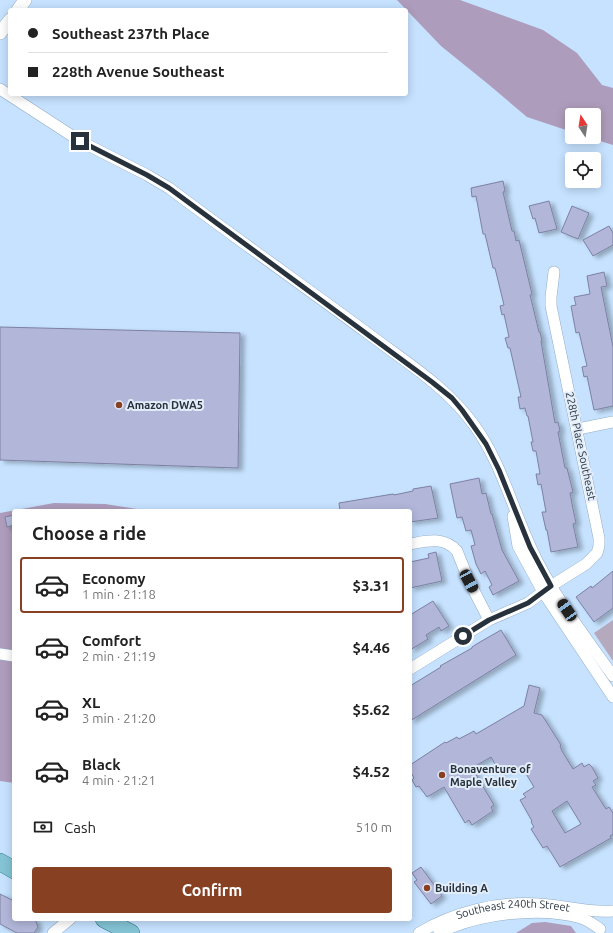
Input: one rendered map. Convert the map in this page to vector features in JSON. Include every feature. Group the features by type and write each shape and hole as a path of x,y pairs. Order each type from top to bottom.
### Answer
{"main road":[{"path":"0,862 12,869"},
{"path":"108,921 131,933"}],"street":[{"path":"0,33 8,23"},
{"path":"11,96 80,141 147,175 169,188 441,389 462,410 486,444 499,470 547,589 613,697"},
{"name":"228th Place Southeast","path":"412,668 489,620 518,608 589,561 597,553 600,546 578,429 551,306 554,272"},
{"path":"578,429 613,422"},
{"path":"412,544 432,540 440,541 449,544 457,551 469,581 489,620"},
{"path":"547,589 613,676"},
{"path":"0,654 12,656"},
{"name":"Southeast 240th Street","path":"419,933 456,916 496,906 538,904 589,911 613,911"},
{"path":"600,931 603,919 613,911"},
{"name":"Southeast 240th Street","path":"439,933 477,919 503,914 528,913 562,915 581,918 600,931"},
{"path":"52,933 54,921"},
{"path":"52,933 67,921"}],"shaded area":[{"path":"397,0 460,0 543,30 577,53 602,85 613,88 613,145 601,141 601,108 565,108 565,130 527,117 441,46 408,12 408,8 405,8"},
{"path":"54,503 105,504 137,509 22,509"},
{"path":"12,511 12,783 0,781 0,513"},
{"path":"613,620 613,661 594,633"},
{"path":"545,922 571,926 576,933 516,933 532,923"}],"building":[{"path":"503,181 505,191 503,192 512,231 514,231 516,241 519,240 532,294 530,295 542,341 555,423 558,422 560,431 558,432 565,468 567,468 573,492 570,493 576,523 573,524 578,547 551,552 542,512 546,512 541,484 538,485 536,474 540,474 536,451 533,451 531,442 533,442 525,408 520,409 518,397 521,397 510,348 508,348 505,338 509,337 504,314 502,315 500,306 504,305 485,234 483,234 476,196 472,197 471,188"},
{"path":"549,201 557,229 539,233 535,218 533,219 529,206"},
{"path":"572,206 589,213 578,239 561,232"},
{"path":"609,226 613,233 613,245 593,256 583,240"},
{"path":"604,272 607,286 601,287 613,347 613,406 594,410 587,376 584,377 582,367 587,366 579,332 576,333 571,306 576,305 574,297 590,294 587,276"},
{"name":"Amazon DWA5","path":"0,327 240,333 238,468 0,460"},
{"path":"479,478 482,494 486,493 502,550 519,581 493,595 489,587 492,585 485,571 481,574 476,564 471,546 475,545 471,530 466,531 462,517 457,518 450,484"},
{"path":"431,486 438,518 412,522 412,509 340,509 339,503 394,495 413,491 413,489"},
{"path":"12,515 12,526 7,527 5,517"},
{"path":"436,552 442,581 412,588 412,562 429,558 428,554"},
{"path":"613,571 613,608 594,622 576,597 591,586 592,588"},
{"path":"433,601 449,626 441,631 439,627 426,635 428,639 412,649 412,614"},
{"path":"501,630 516,655 412,720 412,685"},
{"name":"Bonaventure of Maple Valley","path":"529,685 540,688 534,713 542,715 561,745 562,751 573,769 582,763 584,767 589,764 592,767 598,778 593,781 596,785 592,787 606,809 609,807 613,813 613,834 610,836 611,838 560,867 547,846 543,848 531,829 534,827 531,822 532,821 520,800 526,797 523,794 534,787 522,767 516,770 513,765 500,773 491,757 472,768 494,805 491,807 493,811 472,825 469,820 465,823 444,787 427,797 419,786 416,787 412,780 414,778 412,774 412,764 445,742 446,743 457,737 459,739 474,731 476,734 524,706","holes":["567,801 581,824 565,833 552,811"]},
{"name":"Building A","path":"421,867 442,896 431,904 414,882 417,880 412,873"},
{"path":"0,894 12,900 12,921 36,921 38,927 34,933 17,933 0,924"}],"place":[{"name":"Amazon DWA5","path":"119,405"},
{"name":"Bonaventure of Maple Valley","path":"442,775"},
{"name":"Building A","path":"427,888"}],"route":[{"path":"80,141 147,175 169,188 335,309 441,389 452,398 475,426 493,457 530,547 551,586 528,603 489,620 463,636"}]}
